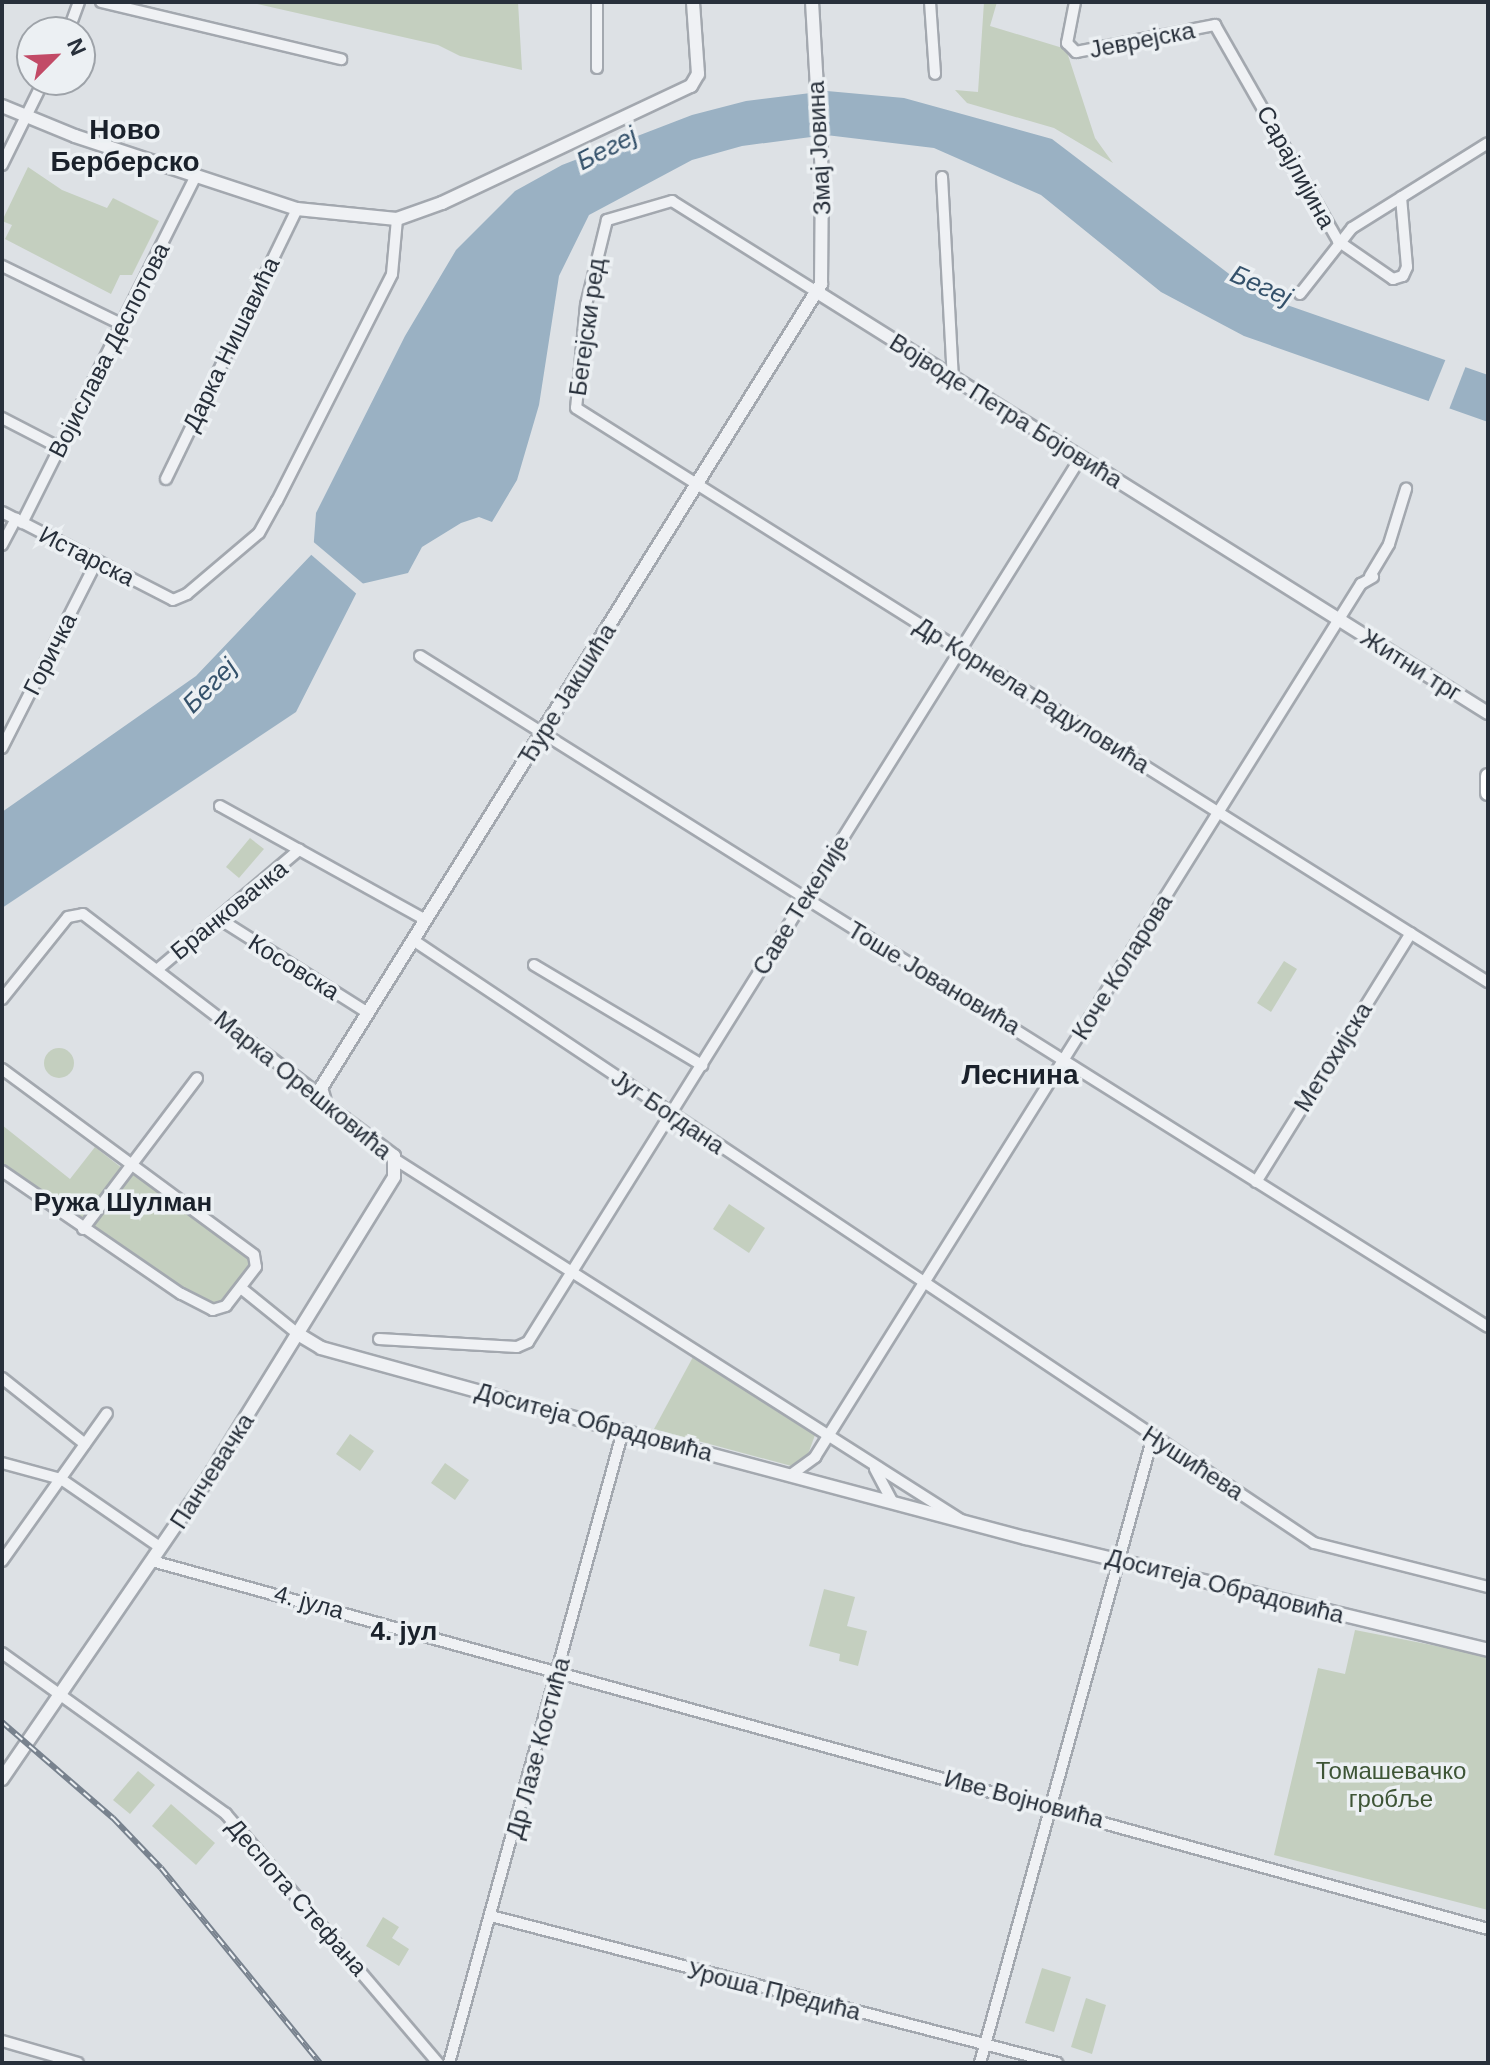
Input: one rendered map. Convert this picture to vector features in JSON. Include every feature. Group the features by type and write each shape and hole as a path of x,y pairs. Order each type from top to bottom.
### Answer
{"main road":[{"path":"1488,776 1488,793"}],"street":[{"path":"101,2 341,59"},
{"path":"597,2 597,68"},
{"path":"2,106 195,177 297,209 397,219 470,191 696,80 693,2"},
{"name":"Змај Јовина","path":"812,2 825,272 817,292"},
{"path":"930,2 935,74"},
{"name":"Јеврејска","path":"1075,2 1069,48 1080,52 1215,25"},
{"name":"Сарајлијина","path":"1215,25 1338,241 1393,279 1403,276 1407,267 1401,197"},
{"path":"2,165 36,96"},
{"path":"1300,294 1338,241 1488,143"},
{"name":"Војислава Деспотова","path":"2,545 60,448 195,177"},
{"path":"942,177 953,377"},
{"name":"Војводе Петра Бојовића","path":"672,201 1340,620"},
{"name":"Бегејски ред","path":"576,408 586,305 607,220 672,201"},
{"name":"Дарка Нишавића","path":"166,479 297,209"},
{"name":"Истарска","path":"2,512 173,600 262,528 392,274 397,219"},
{"path":"2,266 121,324"},
{"name":"Ђуре Јакшића","path":"321,1096 413,940 817,292"},
{"name":"Др Корнела Радуловића","path":"576,408 1488,982"},
{"path":"2,418 60,448"},
{"name":"Саве Текелије","path":"379,1339 517,1347 528,1342 1081,457"},
{"name":"Житни трг","path":"1406,489 1389,544 1372,576 1340,620 1488,713"},
{"name":"Горичка","path":"2,748 97,561"},
{"name":"Коче Коларова","path":"792,1474 811,1463 828,1437 1340,620"},
{"name":"Тоше Јовановића","path":"420,656 806,899 1065,1057 1256,1182 1488,1327"},
{"path":"220,806 426,920"},
{"name":"Бранковачка","path":"158,969 221,920 299,850"},
{"name":"Марка Орешковића","path":"2,999 68,917 83,914 158,969 308,1092 321,1096 396,1160 572,1271"},
{"name":"Косовска","path":"221,920 368,1013"},
{"name":"Метохијска","path":"1256,1182 1411,933"},
{"name":"Југ Богдана","path":"413,940 922,1284"},
{"path":"534,965 702,1065"},
{"path":"2,1069 254,1255 256,1267 226,1306 213,1310 83,1229 2,1171"},
{"path":"83,1229 197,1078"},
{"name":"Панчевачка","path":"4,1772 161,1548 394,1177 396,1160"},
{"path":"572,1271 868,1461 884,1479 893,1503"},
{"name":"Нушићева","path":"922,1284 1314,1543 1488,1587"},
{"path":"241,1288 298,1334"},
{"name":"Доситеја Обрадовића","path":"298,1334 321,1348 893,1503 1488,1650"},
{"path":"2,1378 85,1444"},
{"path":"2,1561 107,1413"},
{"name":"Др Лазе Костића","path":"449,2063 623,1431"},
{"path":"980,2063 1153,1436"},
{"name":"Доситеја Обрадовића","path":"868,1461 963,1521"},
{"path":"4,1467 61,1479 161,1548"},
{"name":"4. јула","path":"152,1561 559,1672"},
{"name":"Деспота Стефана","path":"2,1653 226,1814 438,2063"},
{"name":"Иве Војновића","path":"559,1672 1488,1929"},
{"name":"Уроша Предића","path":"491,1916 1057,2063"},
{"path":"2,2041 78,2063"}],"green space":[{"path":"248,2 518,2 522,70 460,56 438,45"},
{"path":"984,2 997,2 990,26 1066,49 1095,138 1113,163 1054,128 967,103 955,90 978,92"},
{"path":"28,167 62,190 107,208 113,198 159,221 132,275 120,275 111,294 5,239 12,225 2,221"},
{"path":"250,838 264,849 239,878 226,867"},
{"path":"1284,961 1297,969 1271,1012 1257,1003"},
{"path":"59,1048 70,1052 74,1063 70,1074 59,1078 48,1074 44,1063 48,1052"},
{"path":"2,1125 70,1179 95,1147 127,1172 83,1227 2,1164"},
{"path":"133,1172 253,1262 218,1304 182,1289 88,1228"},
{"path":"729,1204 765,1228 749,1253 713,1229"},
{"path":"693,1357 815,1435 806,1460 795,1467 654,1429"},
{"path":"350,1434 374,1451 360,1471 336,1454"},
{"path":"445,1463 469,1480 455,1500 431,1483"},
{"path":"824,1589 855,1597 847,1626 867,1631 858,1666 839,1661 840,1654 809,1646"},
{"name":"Томашевачко гробље","path":"1355,1630 1488,1656 1488,1910 1274,1855 1318,1668 1345,1674"},
{"path":"138,1771 155,1785 130,1814 113,1800"},
{"path":"171,1804 215,1843 196,1865 152,1826"},
{"path":"383,1917 399,1927 392,1938 409,1949 399,1966 366,1946"},
{"path":"1042,1968 1071,1977 1054,2032 1025,2023"},
{"path":"1086,1998 1106,2005 1092,2054 1071,2047"}],"water":[{"name":"Бегеј","path":"827,91 904,98 1052,139 1241,283 1287,305 1488,375 1488,422 1244,336 1161,292 1041,195 934,148 826,135 742,146 692,160 589,215 559,276 539,405 517,480 492,522 479,517 461,523 422,547 408,573 361,584 296,712 2,908 2,812 196,676 313,553 316,513 405,336 456,250 515,191 562,165 692,115 746,101"}],"pier":[{"path":"1447,356 1467,363 1448,412 1427,405"},
{"path":"310,539 367,587 359,596 308,552"}],"railway":[{"path":"2,1722 113,1818 161,1868 320,2063"}],"district":[{"name":"Ново Берберско","path":"125,146"},
{"name":"Леснина","path":"1020,1075"},
{"name":"Ружа Шулман","path":"123,1203"},
{"name":"4. јул","path":"404,1632"}]}
